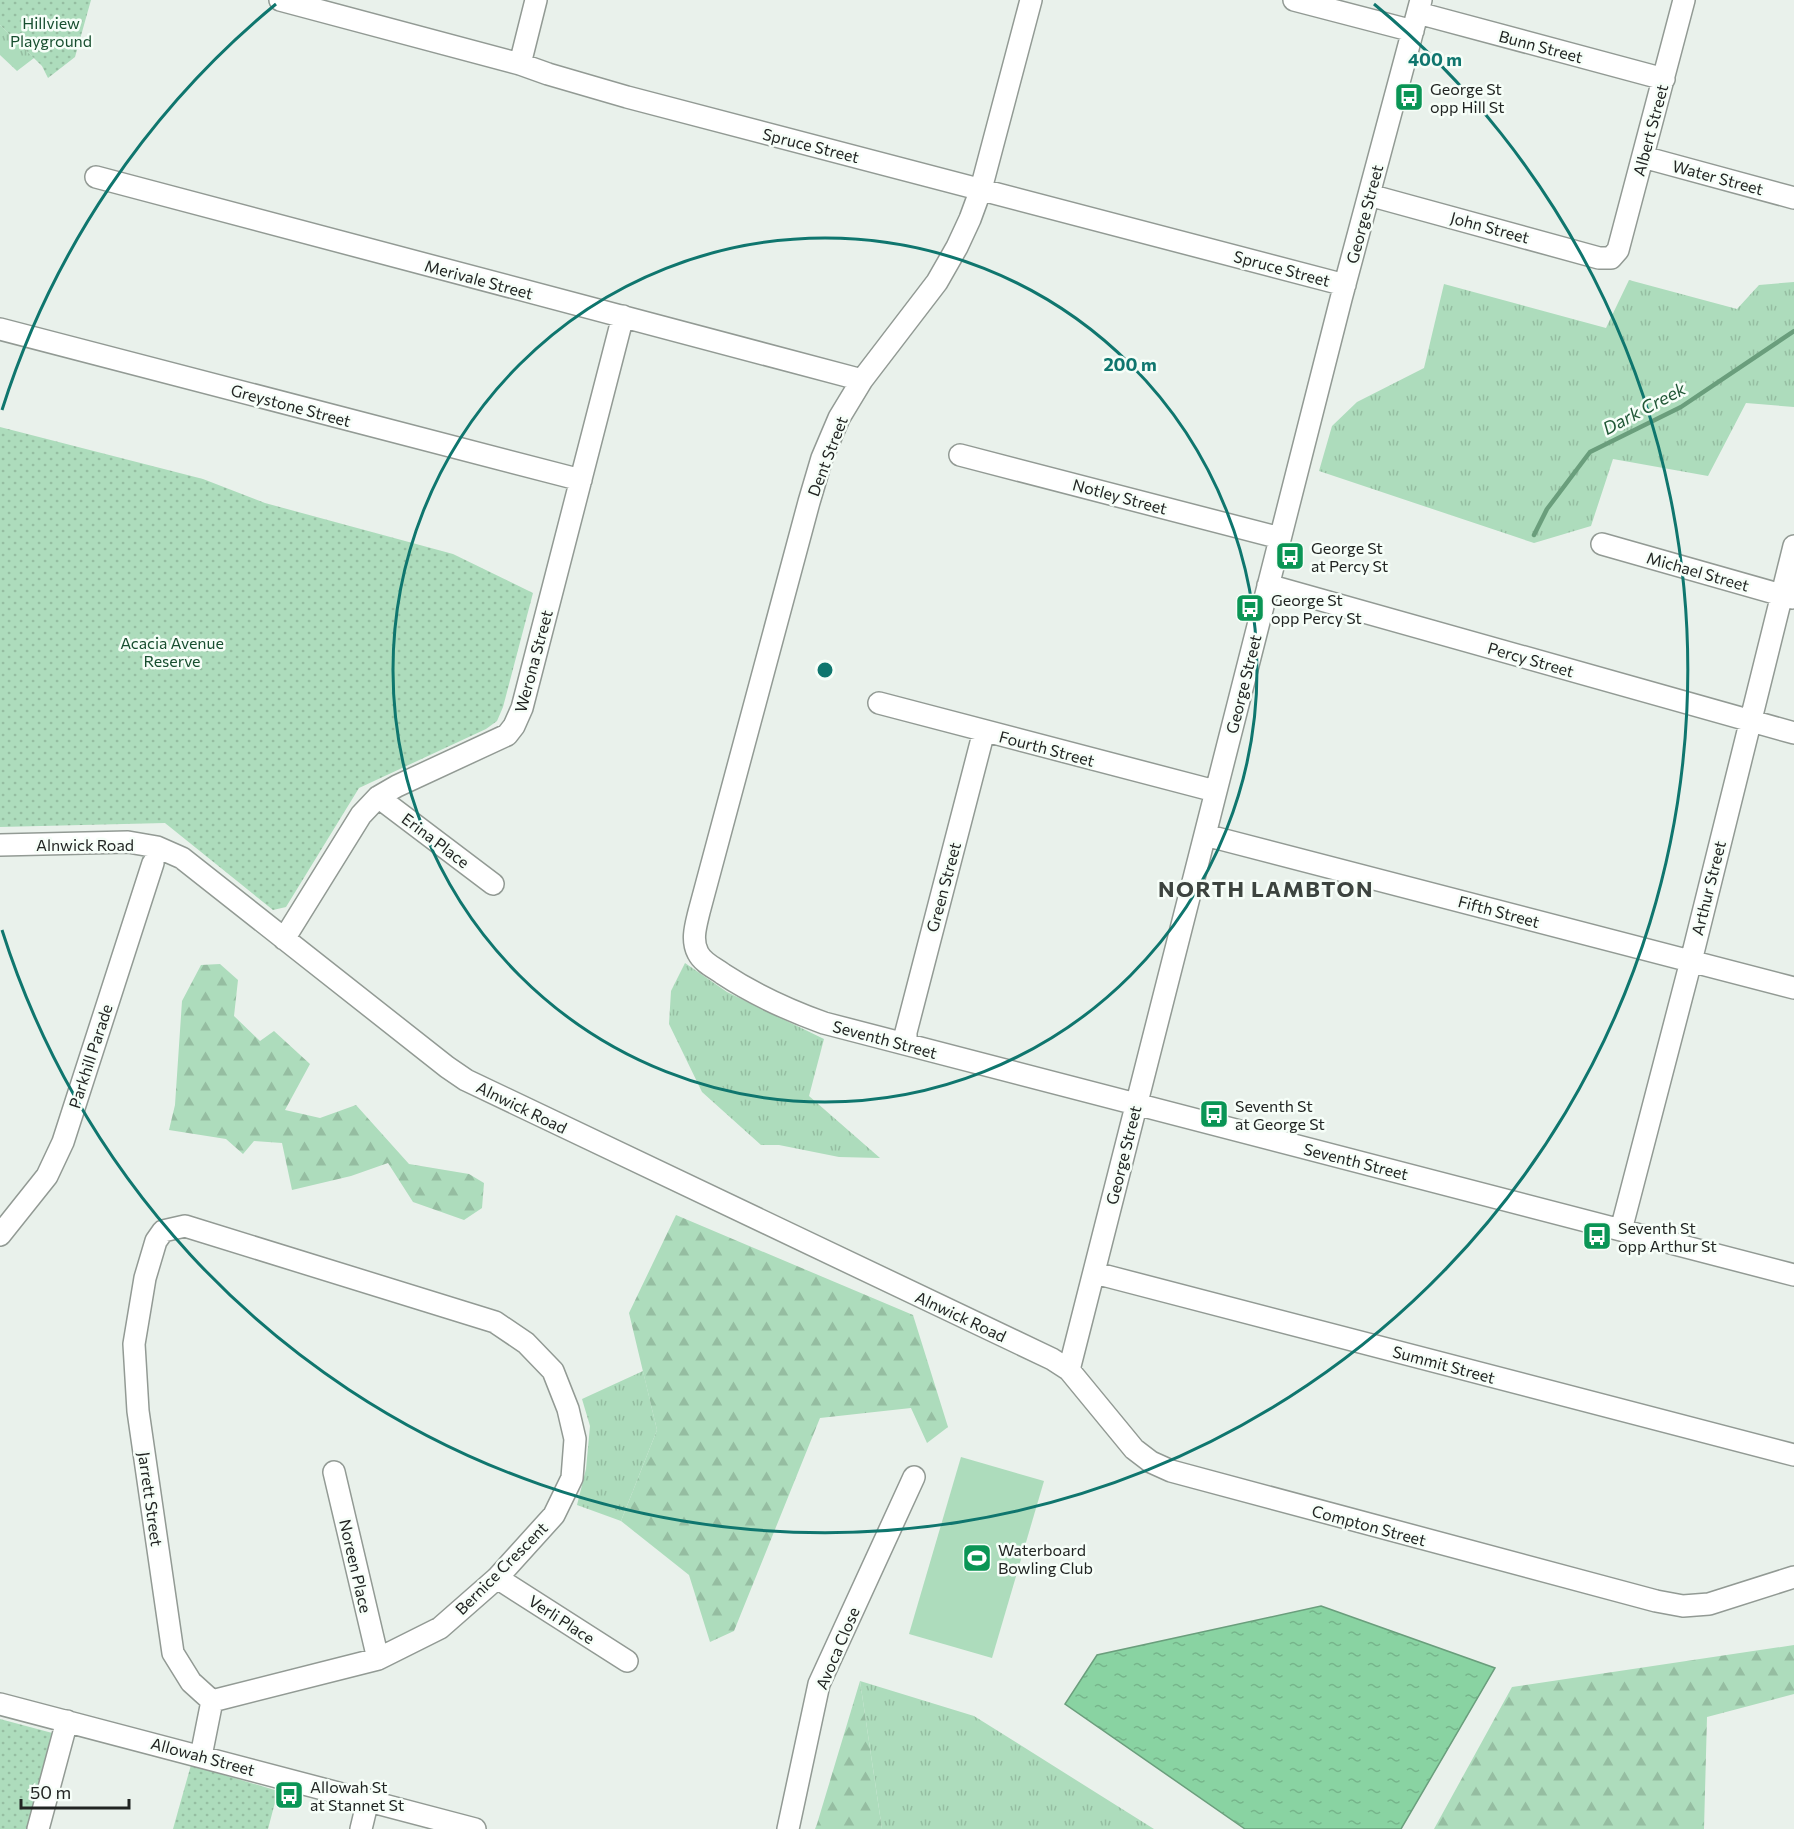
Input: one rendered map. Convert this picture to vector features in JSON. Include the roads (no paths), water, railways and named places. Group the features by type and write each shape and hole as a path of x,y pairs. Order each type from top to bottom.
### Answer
{"street":[{"name":"Spruce Street","path":"279,0 520,64 627,98 1345,285"},
{"path":"520,64 536,0"},
{"name":"Dent Street","path":"695,944 699,912 808,502 822,458 835,428 862,380 937,282 957,248 981,189 1031,0"},
{"name":"Bunn Street","path":"1294,0 1417,15 1664,79"},
{"name":"Albert Street","path":"1611,258 1618,250 1684,0"},
{"name":"George Street","path":"1069,1370 1215,791 1417,15"},
{"name":"Water Street","path":"1643,157 1794,198"},
{"name":"Merivale Street","path":"96,177 862,380"},
{"name":"John Street","path":"1369,195 1599,258 1611,258"},
{"name":"Werona Street","path":"284,939 361,815 378,797 507,735 514,726 522,708 622,316"},
{"name":"Greystone Street","path":"0,329 581,480"},
{"name":"Notley Street","path":"960,455 1280,538"},
{"name":"Michael Street","path":"1602,544 1787,596"},
{"name":"Arthur Street","path":"1621,1230 1750,721 1787,596 1794,546"},
{"name":"Percy Street","path":"1268,585 1794,733"},
{"name":"Fourth Street","path":"879,703 1215,791"},
{"name":"Green Street","path":"906,1044 906,1032 984,731"},
{"name":"Erina Place","path":"378,797 493,884"},
{"name":"Fifth Street","path":"1205,835 1794,988"},
{"name":"Alnwick Road","path":"0,845 128,842 157,847 182,858 466,1080 1052,1359 1069,1370"},
{"name":"Parkhill Parade","path":"0,1235 47,1176 63,1142 153,863"},
{"name":"Seventh Street","path":"695,944 705,962 748,990 788,1010 824,1023 1794,1275"},
{"name":"Bernice Crescent","path":"163,1231 185,1226 495,1322 526,1343 553,1371 568,1409 575,1439 572,1478 554,1515 497,1578 440,1628 378,1659 212,1701"},
{"name":"Jarrett Street","path":"163,1231 156,1241 145,1278 134,1344 138,1411 173,1653 191,1682 212,1701"},
{"name":"Summit Street","path":"1095,1273 1794,1455"},
{"name":"Compton Street","path":"1069,1370 1134,1449 1151,1462 1171,1471 1683,1606 1709,1604 1794,1577"},
{"name":"Noreen Place","path":"334,1472 378,1659"},
{"name":"Avoca Close","path":"788,1828 819,1684 914,1477"},
{"name":"Verli Place","path":"497,1578 627,1661"},
{"path":"201,1756 212,1701"},
{"name":"Allowah Street","path":"0,1704 476,1829"},
{"path":"38,1829 67,1720"},
{"path":"361,1829 368,1800"}],"water":[{"path":"1321,1606 1495,1668 1401,1829 1245,1829 1065,1704 1097,1655"}],"waterway":[{"name":"Dark Creek","path":"1534,535 1547,509 1590,452 1681,407 1794,331"}],"place":[{"name":"George St opp Hill St","path":"1409,97"},
{"name":"George St at Percy St","path":"1290,556"},
{"name":"George St opp Percy St","path":"1250,608"},
{"name":"Seventh St at George St","path":"1214,1114"},
{"name":"Seventh St opp Arthur St","path":"1597,1236"},
{"name":"Waterboard Bowling Club","path":"977,1558"},
{"name":"Allowah St at Stannet St","path":"289,1795"}],"district":[{"name":"NORTH LAMBTON","path":"1266,888"}],"park label":[{"name":"Hillview Playground","path":"51,31"},
{"name":"Acacia Avenue Reserve","path":"172,651"}]}
